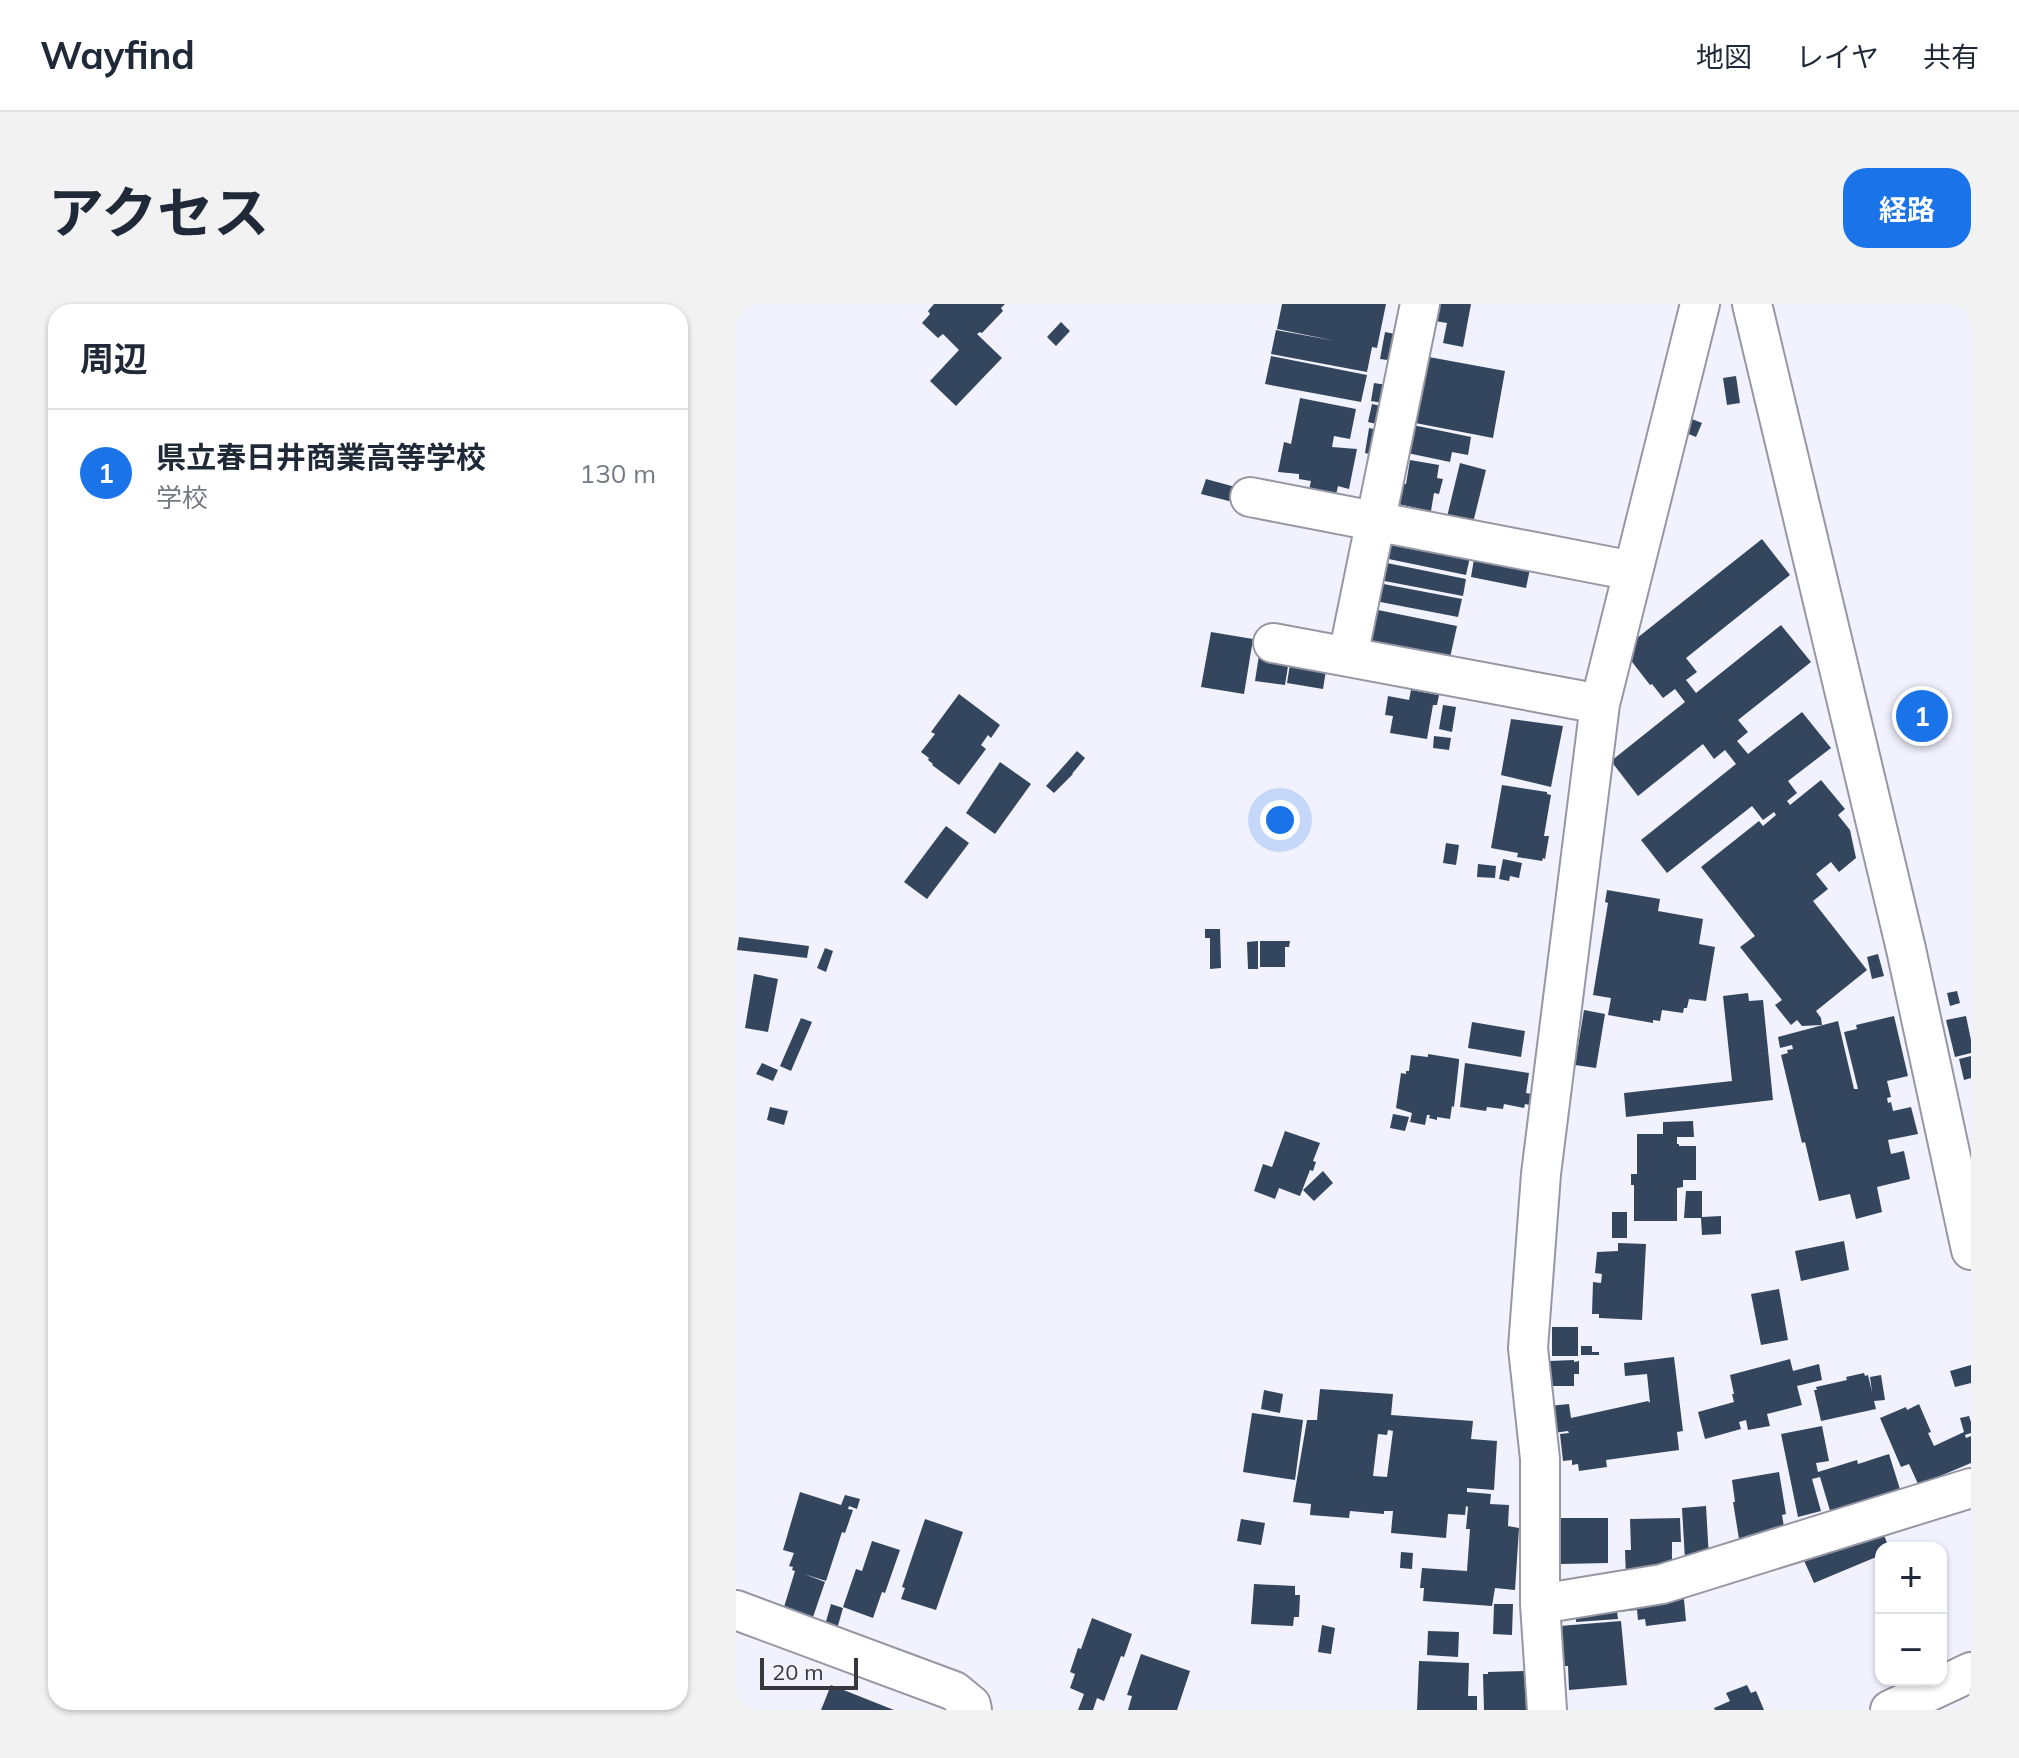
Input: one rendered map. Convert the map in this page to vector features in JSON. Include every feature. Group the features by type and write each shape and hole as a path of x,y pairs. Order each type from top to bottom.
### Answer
{"street":[{"path":"1348,656 1420,304"},
{"path":"1547,1710 1540,1604 1540,1459 1528,1348 1541,1174 1600,704 1700,304"},
{"path":"1752,304 1906,949 1971,1250"},
{"path":"1250,497 1633,571"},
{"path":"1273,643 1600,704"},
{"path":"1540,1604 1662,1584 1971,1488"},
{"path":"736,1610 954,1691 971,1705 972,1710"},
{"path":"1890,1710 1971,1672"}],"building":[{"path":"934,304 1005,304 1001,308 1003,311 982,333 977,334 1002,358 956,406 930,381 959,350 943,334 938,338 922,323"},
{"path":"1282,304 1386,304 1377,348 1372,347 1367,372 1271,354 1276,330 1336,341 1277,329"},
{"path":"1434,304 1471,304 1463,347 1443,343 1447,323 1429,320"},
{"path":"1061,322 1070,331 1056,346 1047,337"},
{"path":"1385,332 1400,335 1395,361 1380,359"},
{"path":"1418,355 1505,371 1493,438 1405,421"},
{"path":"1271,356 1367,375 1361,402 1265,384"},
{"path":"1736,376 1740,403 1727,405 1723,378"},
{"path":"1374,383 1387,385 1383,403 1371,401"},
{"path":"1300,398 1356,409 1350,439 1334,436 1332,447 1357,449 1349,489 1338,486 1336,495 1309,490 1311,481 1299,479 1299,474 1278,472 1284,442 1291,444"},
{"path":"1372,404 1389,408 1385,426 1368,422"},
{"path":"1692,419 1702,423 1696,437 1686,433"},
{"path":"1403,423 1471,437 1468,455 1452,452 1450,462 1398,451"},
{"path":"1369,428 1383,431 1378,456 1365,453"},
{"path":"1410,460 1439,465 1437,478 1443,479 1439,494 1434,493 1431,511 1393,503 1398,483 1406,484"},
{"path":"1460,463 1486,470 1472,527 1446,521"},
{"path":"1206,479 1239,488 1233,502 1201,494"},
{"path":"1762,539 1790,575 1686,658 1697,672 1686,680 1696,693 1781,625 1811,662 1738,720 1748,732 1737,741 1748,754 1802,712 1831,748 1788,781 1797,793 1787,801 1790,805 1821,780 1845,809 1838,815 1850,830 1856,858 1839,872 1831,862 1816,874 1828,889 1813,901 1867,970 1816,1011 1822,1025 1802,1026 1797,1020 1791,1025 1775,1005 1782,1000 1740,947 1755,936 1701,867 1759,821 1763,826 1776,815 1774,812 1763,820 1752,806 1667,873 1641,840 1736,764 1725,750 1714,759 1703,744 1638,796 1611,761 1685,702 1675,689 1663,698 1650,685 1629,658 1632,642"},
{"path":"1382,540 1470,557 1466,575 1379,557"},
{"path":"1476,547 1532,559 1526,588 1471,577"},
{"path":"1377,561 1466,579 1463,596 1374,579"},
{"path":"1373,582 1462,599 1458,617 1370,600"},
{"path":"1368,608 1457,626 1449,662 1361,645"},
{"path":"1211,632 1253,639 1244,694 1201,687"},
{"path":"1259,655 1289,660 1285,685 1255,681"},
{"path":"1291,658 1327,664 1323,689 1287,683"},
{"path":"1411,690 1439,695 1437,705 1433,705 1427,739 1390,733 1393,716 1385,715 1388,696 1409,700"},
{"path":"959,694 1000,725 991,738 988,735 981,745 986,749 959,785 932,765 921,752 935,734 931,732"},
{"path":"1443,705 1456,707 1452,732 1439,729"},
{"path":"1511,719 1563,726 1551,787 1501,775"},
{"path":"1434,736 1451,738 1449,750 1433,748"},
{"path":"1077,751 1085,758 1054,793 1046,786"},
{"path":"1000,762 1031,784 995,834 966,813"},
{"path":"1502,785 1551,795 1544,836 1549,836 1542,861 1491,848"},
{"path":"946,826 969,843 927,899 904,882"},
{"path":"1446,843 1459,845 1456,865 1443,863"},
{"path":"1503,859 1522,863 1519,878 1510,876 1509,881 1499,879"},
{"path":"1478,864 1496,866 1495,878 1477,877"},
{"path":"1607,890 1660,899 1658,911 1703,919 1699,944 1715,947 1706,1001 1689,999 1683,1013 1662,1010 1660,1021 1653,1020 1653,1023 1608,1015 1611,998 1593,995 1608,903 1605,902"},
{"path":"1205,929 1220,929 1221,968 1210,969 1210,938 1205,938"},
{"path":"739,937 809,946 807,958 737,950"},
{"path":"1258,941 1258,969 1248,969 1247,942"},
{"path":"1260,941 1290,941 1289,947 1285,947 1285,967 1260,967"},
{"path":"825,948 833,951 826,972 817,968"},
{"path":"1878,954 1884,976 1872,979 1867,957"},
{"path":"754,974 778,979 768,1032 745,1028"},
{"path":"1957,991 1960,1003 1950,1006 1947,993"},
{"path":"1748,993 1749,1001 1763,1000 1773,1100 1626,1117 1624,1093 1732,1081 1723,996"},
{"path":"1584,1010 1605,1014 1596,1068 1575,1065"},
{"path":"1894,1016 1908,1076 1887,1081 1891,1097 1887,1098 1888,1103 1891,1102 1893,1111 1911,1107 1918,1134 1888,1140 1891,1154 1904,1151 1910,1179 1877,1187 1882,1212 1856,1219 1850,1194 1819,1201 1781,1055 1793,1049 1792,1045 1780,1048 1778,1037 1838,1021 1854,1089 1858,1089 1844,1032 1857,1029 1856,1025"},
{"path":"1966,1016 1971,1053 1955,1057 1946,1020"},
{"path":"801,1018 812,1022 791,1071 780,1066"},
{"path":"1472,1022 1525,1031 1521,1057 1468,1048"},
{"path":"1428,1054 1459,1059 1459,1062 1450,1119 1437,1117 1437,1120 1427,1115 1425,1125 1410,1122 1412,1113 1396,1108 1401,1073 1409,1071 1411,1055 1428,1057"},
{"path":"1971,1056 1971,1078 1964,1080 1959,1059"},
{"path":"762,1063 778,1070 773,1081 756,1074"},
{"path":"1465,1063 1529,1073 1526,1093 1532,1094 1530,1105 1525,1104 1524,1108 1504,1104 1503,1109 1487,1107 1486,1111 1460,1107"},
{"path":"770,1107 788,1111 784,1125 767,1120"},
{"path":"1393,1114 1409,1117 1405,1131 1390,1128"},
{"path":"1693,1121 1694,1137 1677,1137 1679,1146 1696,1146 1696,1180 1683,1180 1683,1187 1677,1188 1677,1221 1634,1221 1631,1174 1637,1174 1637,1134 1663,1134 1663,1122"},
{"path":"1285,1131 1320,1143 1313,1161 1316,1162 1313,1171 1310,1170 1300,1196 1279,1188 1275,1199 1254,1191 1263,1164 1272,1167"},
{"path":"1323,1171 1333,1183 1314,1201 1303,1190"},
{"path":"1686,1191 1702,1191 1702,1217 1721,1216 1721,1234 1702,1235 1701,1218 1684,1218"},
{"path":"1612,1212 1627,1212 1627,1238 1612,1238"},
{"path":"1844,1241 1849,1270 1801,1281 1795,1251"},
{"path":"1618,1243 1646,1244 1642,1320 1599,1318 1599,1314 1592,1314 1593,1282 1601,1283 1602,1274 1595,1273 1597,1252 1618,1251"},
{"path":"1779,1289 1788,1340 1761,1345 1751,1294"},
{"path":"1552,1327 1578,1327 1578,1356 1552,1356"},
{"path":"1581,1346 1592,1346 1592,1352 1599,1352 1599,1355 1581,1355"},
{"path":"1674,1357 1683,1431 1677,1432 1679,1450 1606,1460 1607,1467 1579,1471 1578,1464 1572,1465 1572,1460 1563,1461 1560,1434 1569,1433 1553,1433 1549,1406 1569,1404 1571,1418 1650,1403 1647,1374 1625,1376 1624,1363"},
{"path":"1790,1359 1793,1371 1819,1364 1822,1380 1797,1386 1802,1405 1767,1414 1770,1426 1748,1430 1746,1420 1739,1422 1741,1429 1705,1439 1698,1412 1734,1402 1730,1375"},
{"path":"1550,1361 1579,1361 1579,1374 1574,1374 1574,1386 1550,1386"},
{"path":"1971,1365 1971,1383 1955,1387 1950,1371"},
{"path":"1864,1373 1868,1375 1872,1392 1870,1377 1881,1375 1885,1400 1874,1401 1876,1409 1821,1421 1814,1390 1817,1390 1816,1387"},
{"path":"1320,1389 1393,1394 1391,1415 1473,1421 1471,1439 1497,1441 1494,1490 1467,1488 1467,1492 1491,1494 1490,1504 1509,1505 1508,1526 1519,1528 1515,1590 1495,1588 1492,1606 1423,1601 1424,1588 1420,1588 1422,1568 1467,1571 1470,1529 1466,1529 1466,1506 1465,1515 1448,1514 1446,1538 1391,1533 1393,1511 1384,1511 1384,1514 1350,1511 1349,1518 1310,1515 1311,1504 1293,1502 1307,1420 1317,1420","holes":["1388,1430 1393,1431 1387,1477 1373,1476 1378,1434 1387,1435"]},
{"path":"1264,1390 1283,1394 1280,1413 1261,1409"},
{"path":"1919,1404 1934,1446 1964,1432 1960,1418 1969,1416 1971,1422 1971,1433 1965,1435 1966,1438 1971,1436 1971,1463 1933,1479 1937,1489 1923,1495 1909,1464 1901,1467 1880,1418"},
{"path":"1252,1413 1303,1420 1295,1480 1243,1472"},
{"path":"1822,1426 1829,1461 1816,1463 1818,1472 1889,1454 1904,1502 1834,1524 1820,1477 1812,1479 1821,1511 1798,1517 1781,1434"},
{"path":"1779,1472 1786,1514 1782,1515 1786,1539 1740,1545 1732,1480"},
{"path":"800,1492 841,1505 845,1495 860,1499 857,1509 849,1506 848,1509 853,1510 845,1533 842,1532 826,1581 804,1574 825,1582 813,1617 784,1607 795,1571 789,1566 794,1553 783,1550"},
{"path":"1706,1506 1709,1559 1685,1560 1682,1508"},
{"path":"1561,1518 1608,1518 1608,1563 1561,1564"},
{"path":"1680,1518 1681,1542 1672,1542 1672,1569 1626,1579 1625,1550 1631,1550 1630,1519"},
{"path":"925,1519 963,1532 936,1610 901,1599 905,1588 902,1587"},
{"path":"1241,1519 1265,1523 1261,1545 1237,1541"},
{"path":"1882,1530 1887,1542 1875,1542 1875,1558 1814,1583 1802,1556"},
{"path":"872,1541 900,1550 873,1618 843,1607 856,1569 862,1571"},
{"path":"1401,1552 1413,1553 1412,1569 1400,1568"},
{"path":"1254,1584 1295,1586 1295,1595 1300,1595 1299,1617 1294,1617 1293,1626 1251,1624"},
{"path":"1683,1589 1686,1621 1646,1626 1645,1619 1638,1620 1637,1610 1619,1612 1617,1597"},
{"path":"831,1604 843,1608 837,1629 825,1625"},
{"path":"1494,1604 1513,1604 1512,1635 1493,1634"},
{"path":"1617,1611 1618,1619 1576,1622 1576,1617 1590,1616 1589,1613"},
{"path":"1092,1618 1132,1634 1104,1701 1097,1698 1093,1710 1078,1710 1084,1694 1070,1688 1075,1674 1070,1672"},
{"path":"1621,1621 1627,1685 1569,1690 1568,1666 1564,1666 1562,1644 1558,1644 1557,1630 1561,1629 1560,1626"},
{"path":"1322,1625 1335,1628 1331,1654 1318,1652"},
{"path":"1428,1631 1459,1632 1458,1657 1427,1655"},
{"path":"1141,1654 1190,1671 1177,1710 1128,1710 1132,1696 1127,1695"},
{"path":"1419,1661 1469,1663 1468,1696 1477,1696 1477,1710 1417,1710"},
{"path":"1525,1671 1526,1710 1484,1710 1483,1674"},
{"path":"831,1685 894,1710 821,1710"},
{"path":"1747,1685 1751,1693 1756,1691 1764,1710 1715,1710 1730,1701 1726,1693"}],"place":[{"name":"県立春日井商業高等学校","path":"1922,716"}]}
